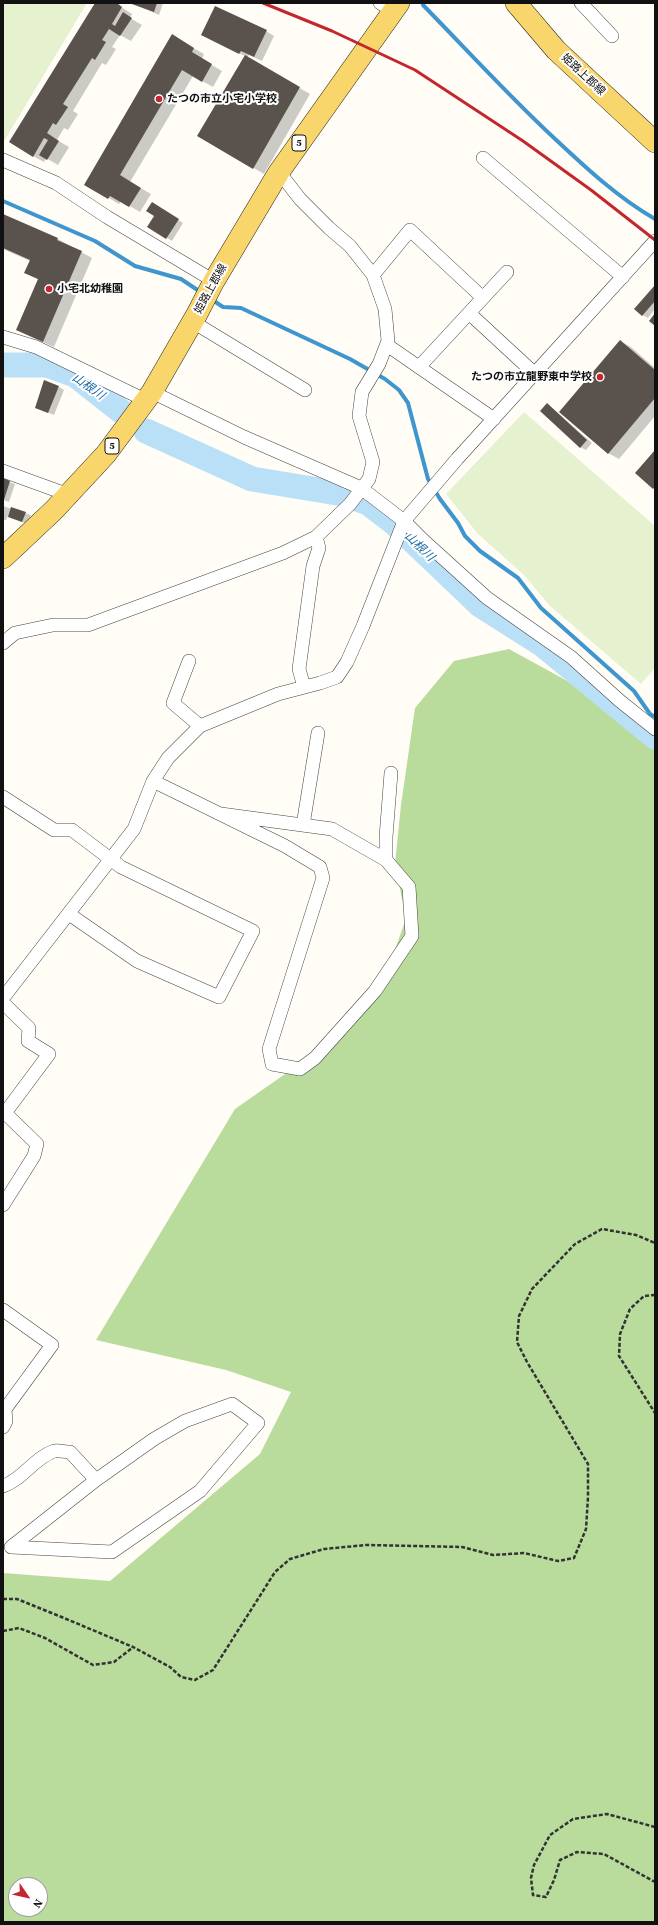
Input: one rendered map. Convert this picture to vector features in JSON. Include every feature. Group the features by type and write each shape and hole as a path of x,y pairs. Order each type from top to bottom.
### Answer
{"main road":[{"name":"姫路上郡線","path":"516,3 556,50 655,142"},
{"name":"姫路上郡線","path":"3,558 69,495 106,454 148,396 279,172 391,6"}],"street":[{"path":"581,3 612,36"},
{"path":"483,158 624,277"},
{"path":"3,160 56,183 211,286"},
{"path":"3,642 15,633 53,625 88,625 283,553 316,537 356,496 368,479 373,462 359,416 362,392 379,364 388,341 385,309 373,275 350,246 324,223 279,172"},
{"path":"373,275 410,230 483,298"},
{"path":"3,998 134,829 153,781 168,758 200,726 278,694 337,677 347,662 397,542 404,521 655,241"},
{"path":"419,367 507,272"},
{"path":"469,313 535,374"},
{"path":"195,318 305,390"},
{"path":"3,337 36,347 244,438 404,521 487,598 571,656 620,701 655,729"},
{"path":"387,345 494,419"},
{"path":"3,471 69,495"},
{"path":"304,687 299,669 314,566 319,548 316,537"},
{"path":"189,661 173,703 200,726"},
{"path":"302,825 318,733"},
{"path":"386,860 386,837 391,774"},
{"path":"153,781 285,846 320,867 323,878 269,1049 272,1064 300,1069 315,1058 375,991 412,936 409,887 386,860 332,829 221,814"},
{"path":"3,797 54,830 72,830 110,860 253,931 219,997 137,961 69,914"},
{"path":"3,1003 30,1028 28,1041 48,1054 5,1113 37,1144 34,1156 3,1205"},
{"path":"3,1310 52,1345 4,1411 6,1421 3,1427"},
{"path":"232,1404 258,1424 200,1491 112,1552 7,1547 154,1438 185,1421 232,1404"},
{"path":"3,1486 54,1451 70,1452 96,1480"}],"path":[{"path":"3,1599 17,1599 133,1647 170,1667 181,1677 195,1680 213,1670 275,1572 290,1559 324,1549 366,1545 462,1547 493,1555 524,1553 558,1561 574,1558 586,1529 588,1464 527,1362 517,1342 519,1316 532,1289 574,1244 602,1229 636,1235 655,1243"},
{"path":"655,1296 644,1296 630,1309 620,1334 619,1356 655,1413"},
{"path":"3,1631 19,1628 45,1638 93,1665 114,1662 133,1647"},
{"path":"655,1827 607,1814 573,1819 550,1835 534,1865 532,1878 533,1894 546,1897 554,1880 560,1860 577,1852 604,1854 655,1882"}],"green space":[{"path":"3,3 87,3 3,143"},
{"path":"524,412 655,526 655,668 641,684 550,606 524,575 478,534 446,494"},
{"path":"509,649 611,705 655,739 655,1922 3,1922 3,1573 110,1581 260,1454 291,1392 226,1370 96,1340 235,1109 328,1044 380,991 406,919 395,864 401,805 415,708 454,661"}],"building":[{"path":"95,3 117,3 122,7 112,24 115,26 123,12 132,18 120,36 109,29 102,40 106,42 95,60 92,58 63,104 68,107 56,125 53,123 47,133 59,141 47,160 39,155 48,140 44,138 33,157 9,142"},
{"path":"129,3 157,3 154,12"},
{"path":"215,6 267,30 254,57 241,51 239,54 201,35"},
{"path":"172,34 194,48 192,52 212,64 202,82 182,70 120,175 141,188 129,207 110,196 108,199 84,185"},
{"path":"245,55 300,87 253,169 197,136"},
{"path":"152,202 179,219 166,239 147,227 154,216 146,211"},
{"path":"3,214 58,238 57,240 82,251 43,342 16,330 38,279 24,273 30,260 3,248"},
{"path":"655,285 655,301 642,316 634,309"},
{"path":"655,313 655,326 649,321"},
{"path":"620,340 655,370 655,398 608,454 559,412"},
{"path":"44,380 59,386 48,413 35,408"},
{"path":"547,403 587,440 580,448 540,411"},
{"path":"655,450 655,487 653,489 635,473"},
{"path":"3,478 10,481 3,503"},
{"path":"11,507 26,512 22,522 8,517"}],"waterway":[{"path":"423,5 487,72 565,148 614,191 655,219"},
{"path":"3,201 95,241 135,266 181,279 202,293"},
{"path":"211,299 223,307 241,308 350,359 385,379 399,390 408,403 428,479 440,499 458,523 465,536 480,551 518,578 541,608 634,691 650,714 655,717"},
{"name":"山根川","path":"3,365 47,365 75,375 122,412"},
{"name":"山根川","path":"146,431 252,479 343,494 368,503 393,522 480,605 543,645 655,737"}],"railway":[{"path":"263,3 332,31 415,70 523,141 591,190 655,240"}],"place":[{"name":"たつの市立小宅小学校","path":"159,99"},
{"name":"小宅北幼稚園","path":"49,289"},
{"name":"たつの市立龍野東中学校","path":"600,377"}]}
